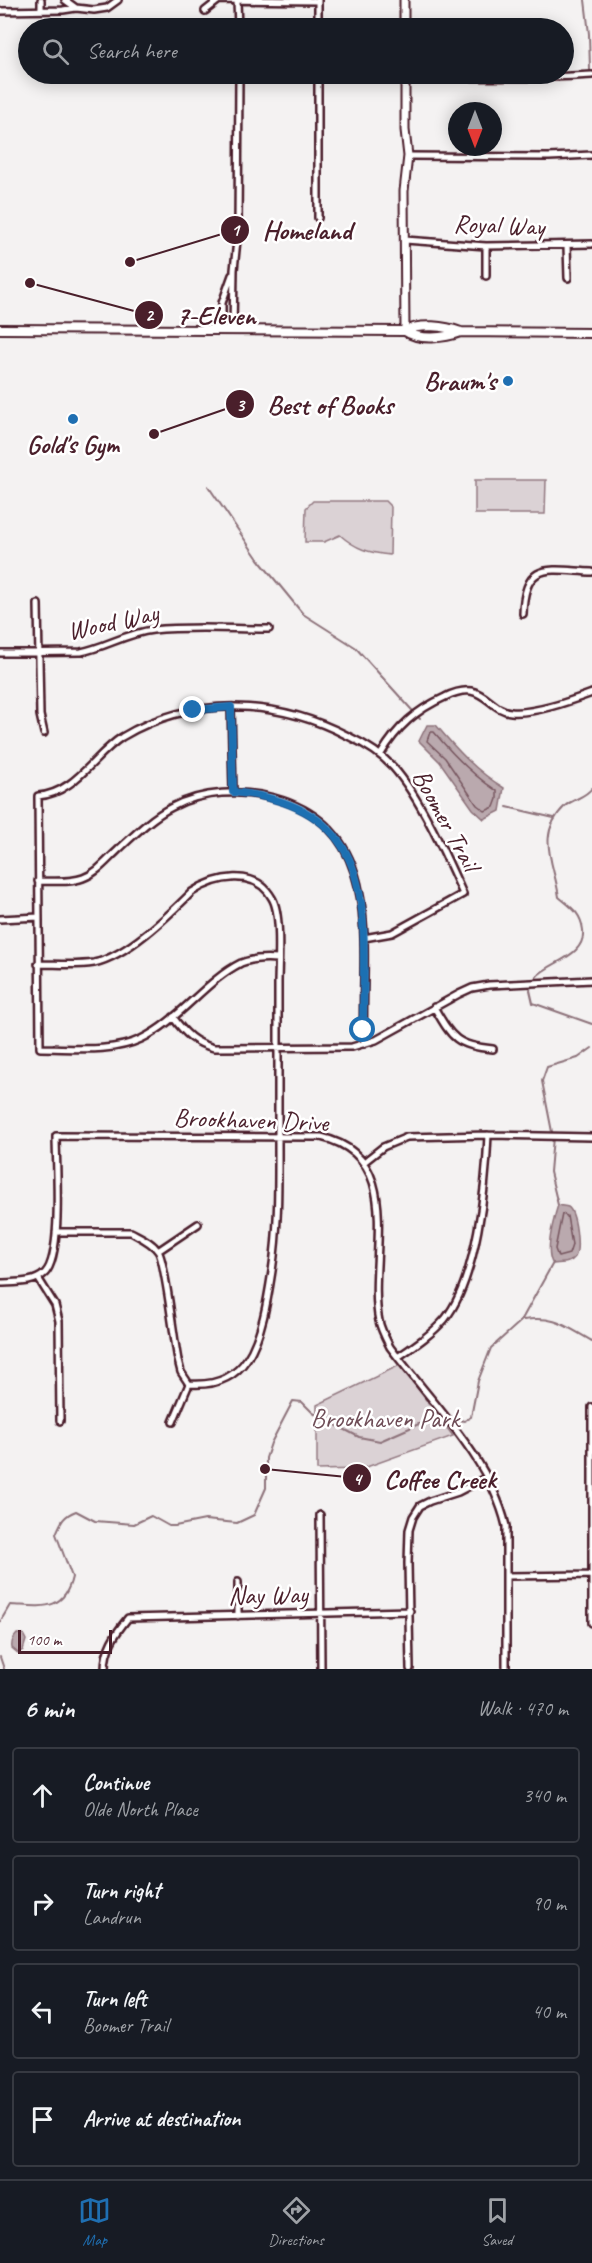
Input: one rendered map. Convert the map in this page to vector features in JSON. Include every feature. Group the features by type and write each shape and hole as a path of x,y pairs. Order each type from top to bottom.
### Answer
{"main road":[{"path":"0,329 405,331 412,336 449,337 460,332 592,333"}],"street":[{"path":"41,0 41,10"},
{"path":"65,0 76,8"},
{"path":"0,10 76,8 94,10 107,8 118,0"},
{"path":"205,11 219,0 318,1 318,18"},
{"path":"237,0 238,18"},
{"path":"404,0 404,18"},
{"path":"574,76 592,75"},
{"path":"233,330 234,270 238,230 239,84"},
{"path":"318,84 318,218"},
{"path":"405,84 405,130 408,156 404,191 405,331"},
{"path":"408,156 592,155"},
{"name":"Royal Way","path":"405,240 486,246 592,244"},
{"path":"486,246 486,276"},
{"path":"567,246 568,278"},
{"path":"222,330 222,303 234,270"},
{"path":"523,614 525,589 529,580 536,574 543,571 592,572"},
{"path":"38,604 40,715 44,733"},
{"name":"Wood Way","path":"0,653 81,652 92,650 115,639 152,630 269,628"},
{"path":"381,754 392,735 418,711 461,691 477,693 493,706 509,712 553,705 592,693"},
{"path":"231,707 233,792"},
{"name":"Boomer Trail","path":"38,882 38,796 49,796 65,787 110,747 142,727 193,710 231,707 268,708 310,718 342,732 381,754 408,786 463,894 392,933 364,938"},
{"path":"278,959 254,959 242,963 164,1026 141,1039 114,1046 40,1048 38,882 82,879 97,871 171,807 211,795 233,792 262,795 298,807 311,814 334,836 356,872 363,905 364,1044"},
{"path":"38,964 93,963 111,958 125,951 192,892 203,885 230,877 254,882 272,897 277,916 279,1048 277,1219 272,1272 257,1339 247,1359 230,1378 213,1384 189,1384"},
{"path":"0,919 39,917"},
{"path":"174,1017 183,1031 202,1045 227,1049 343,1048 364,1044 385,1035 472,988 489,985 592,980"},
{"path":"434,1007 454,1038 462,1044 493,1049"},
{"path":"398,1357 446,1318 467,1272 482,1212 487,1178 488,1135"},
{"path":"364,1162 383,1147 407,1137 488,1135 592,1137"},
{"name":"Brookhaven Drive","path":"38,1278 51,1265 55,1253 56,1136 321,1137 349,1148 364,1162 377,1193 379,1323 390,1347 459,1436 487,1477 501,1507 506,1526 506,1669"},
{"path":"158,1251 198,1224"},
{"path":"56,1232 131,1232 158,1251 164,1267 178,1360 189,1384 181,1408 173,1422"},
{"path":"0,1283 38,1278 55,1305 59,1322 60,1421"},
{"path":"592,1407 592,1623"},
{"path":"410,1669 409,1530 415,1511 430,1501 465,1489 487,1477"},
{"path":"320,1515 321,1669"},
{"path":"506,1576 592,1575"},
{"path":"238,1582 238,1616"},
{"name":"Nay Way","path":"105,1669 111,1639 128,1618 410,1611"}],"green space":[{"path":"475,480 546,480 545,514 475,514"},
{"path":"313,501 385,501 391,507 390,555 363,550 340,535 324,542 305,542 306,508"},
{"name":"Brookhaven Park","path":"400,1365 453,1436 361,1469 317,1470 317,1405"}],"water":[{"path":"427,725 436,725 467,760 504,788 500,811 484,819 473,809 440,762 419,741"},
{"path":"558,1205 571,1210 575,1223 577,1247 575,1257 571,1261 553,1264 549,1252 552,1226"},
{"path":"17,1634 23,1634 26,1640 23,1650 18,1653 12,1648"}],"waterway":[{"path":"585,0 590,70"},
{"path":"208,486 258,559 303,614 355,647 420,719"},
{"path":"592,788 565,806 556,817 549,838 549,849 559,897 578,915 582,924 582,939 573,953 542,971 535,978 530,990 533,1003 592,1024"},
{"path":"507,807 554,818"},
{"path":"558,1205 550,1172 553,1137 542,1081 547,1067 578,1058 592,1048"},
{"path":"449,1417 464,1421 471,1417 478,1381 491,1348 521,1321 553,1263"},
{"path":"523,1320 544,1319 559,1323 592,1341"},
{"path":"0,1622 10,1605 49,1605 63,1597 72,1577 56,1534 63,1520 76,1511 95,1521 134,1524 151,1516 169,1526 205,1520 237,1523 254,1515 266,1488 266,1458 271,1443 293,1401 302,1402 313,1413 359,1437 380,1441 428,1420 443,1417"},
{"path":"0,1657 4,1669"}],"place":[{"name":"Homeland","path":"130,262"},
{"name":"7-Eleven","path":"30,283"},
{"name":"Braum's","path":"508,381"},
{"name":"Gold's Gym","path":"73,419"},
{"name":"Best of Books","path":"154,434"},
{"name":"Coffee Creek","path":"265,1469"}],"route":[{"path":"193,710 231,707 233,792 282,800 311,814 334,836 356,872 363,905 363,1030"}]}
